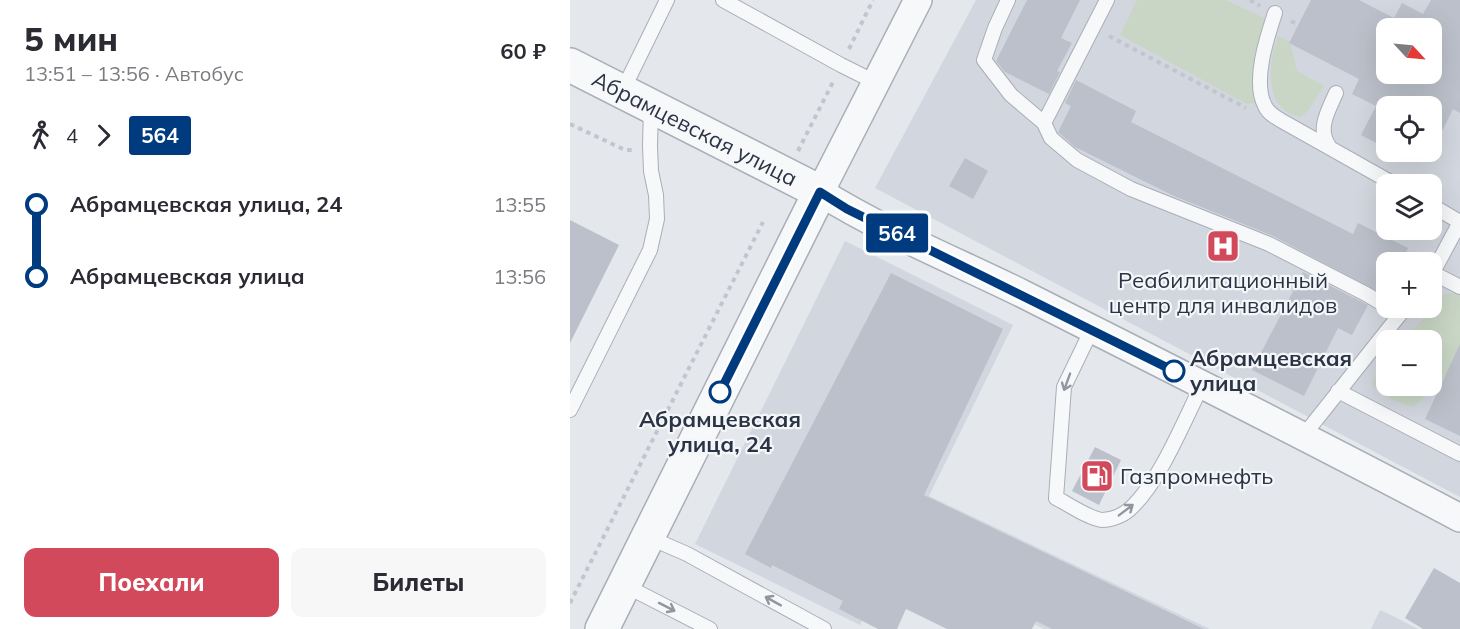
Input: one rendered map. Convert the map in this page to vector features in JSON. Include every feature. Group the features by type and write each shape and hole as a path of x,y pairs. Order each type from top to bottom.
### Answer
{"street":[{"path":"602,629 918,0"},
{"name":"Абрамцевская улица","path":"570,65 820,192 847,209 1304,435 1460,518"}],"lane":[{"path":"622,92 667,0"},
{"path":"723,0 877,83"},
{"path":"1008,0 984,60 1011,95 1044,123 1051,138 1077,160 1122,184 1269,244 1376,299"},
{"path":"1044,123 1107,0"},
{"path":"1275,13 1263,54 1260,84 1264,105 1271,114 1377,174"},
{"path":"1329,146 1324,134 1324,120 1336,93"},
{"path":"570,410 650,250 657,219 656,195 651,171 651,107"},
{"path":"1302,132 1324,120"},
{"path":"1442,211 1460,222 1442,255"},
{"path":"1442,279 1460,287"},
{"path":"1304,435 1389,318"},
{"path":"1092,329 1064,387 1056,498 1100,520 1120,516 1131,509 1162,463 1202,385"},
{"path":"1338,391 1460,454"},
{"path":"648,537 687,554 824,629"},
{"path":"624,585 710,629"}],"path":[{"path":"1092,28 1248,109 1268,109"},
{"path":"570,124 625,150 650,146"},
{"path":"570,603 763,222"}],"shaded area":[{"name":"Реабилитационный центр для инвалидов","path":"976,0 1460,0 1460,497 875,188"},
{"path":"845,241 1013,325 929,496 1210,629 1044,629 894,555 860,625 695,544"},
{"path":"1380,610 1397,618 1418,629 1371,629"}],"green space":[{"path":"1137,0 1226,0 1266,19 1255,72 1256,103 1247,104 1120,35"},
{"path":"1278,36 1290,42 1297,71 1324,86 1308,111 1300,117 1288,112 1280,105 1271,84 1272,59"},
{"path":"1456,292 1460,294 1460,346 1442,380 1442,330 1413,330 1424,318 1442,318 1443,295"},
{"path":"1376,376 1376,388 1372,385"},
{"path":"1386,396 1425,396 1414,406"}],"building":[{"path":"1027,0 1080,0 1061,38 1072,43 1057,71 1060,72 1049,94 1005,72 996,61"},
{"path":"1311,0 1359,0 1394,18 1402,3 1423,14 1431,0 1460,0 1460,113 1453,109 1442,131 1442,96 1376,96 1376,106 1352,94 1359,79 1289,43"},
{"path":"1076,80 1136,111 1131,122 1353,234 1358,223 1376,232 1376,240 1392,240 1408,248 1406,252 1376,252 1376,291 1273,236 1174,196 1075,147 1058,132 1071,106 1065,103"},
{"path":"1376,106 1376,143 1361,135"},
{"path":"965,158 988,171 973,199 949,186"},
{"path":"570,220 619,245 570,343"},
{"path":"1303,272 1368,305 1352,335 1338,328 1304,396 1252,370"},
{"path":"891,273 1003,329 924,495 1204,629 1052,629 1036,621 1032,629 947,629 906,609 897,629 878,629 839,609 843,601 745,554"},
{"path":"1460,344 1460,436 1425,419 1436,396 1442,396 1442,383"},
{"name":"Газпромнефть","path":"1095,447 1121,460 1099,505 1072,491"},
{"path":"1434,568 1460,583 1460,629 1423,629 1405,618"}],"bus line":[{"name":"564","path":"720,392 820,192 847,209 999,282 1174,371"}],"place":[{"name":"Реабилитационный центр для инвалидов","path":"1223,246"},
{"name":"Абрамцевская улица","path":"1174,371"},
{"name":"Абрамцевская улица, 24","path":"720,392"},
{"name":"Газпромнефть","path":"1097,476"}]}
